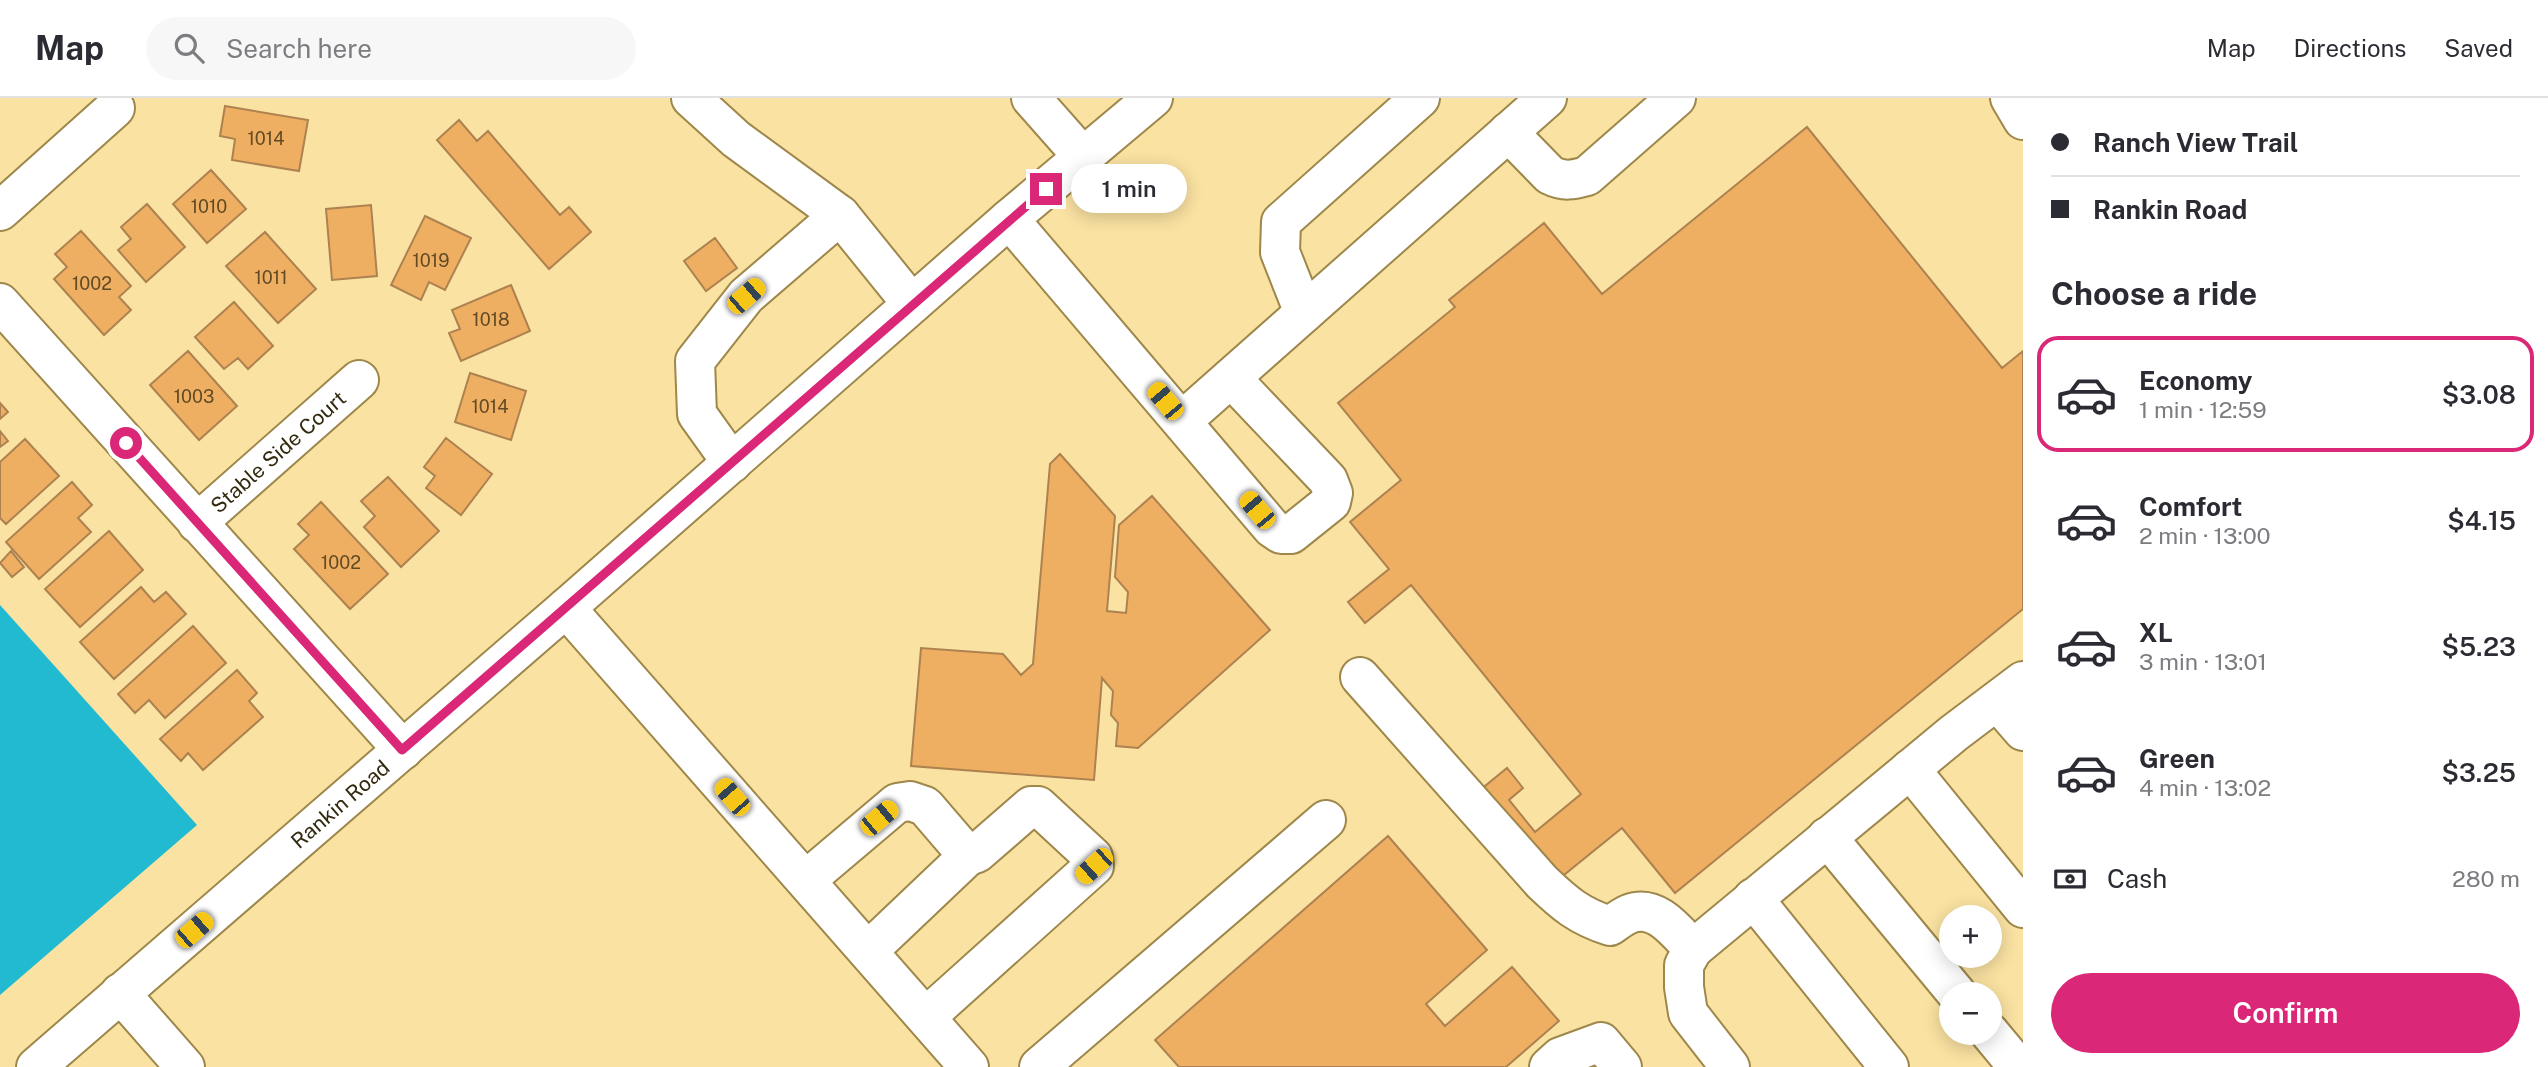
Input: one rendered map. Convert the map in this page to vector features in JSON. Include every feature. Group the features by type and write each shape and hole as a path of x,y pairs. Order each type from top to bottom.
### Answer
{"main road":[{"path":"691,98 736,139 840,215 912,304"},
{"path":"1031,98 1084,158"},
{"name":"Rankin Road","path":"36,1067 566,608 1009,219 1153,98"},
{"path":"1304,313 1280,252 1281,222 1420,98"},
{"path":"1182,421 1547,98"},
{"path":"1508,132 1550,175 1571,181 1587,176 1676,98"},
{"path":"2010,98 2023,120"},
{"path":"0,211 115,108"},
{"path":"732,463 697,414 695,361 746,296 840,215"},
{"path":"1009,219 1272,528 1281,534 1291,534 1331,502 1334,493 1328,480 1231,378"},
{"path":"0,303 402,750"},
{"name":"Stable Side Court","path":"197,523 359,380"},
{"path":"566,608 969,1067"},
{"path":"1360,677 1542,882 1569,908 1591,920 1610,926 1630,913 1647,913 1665,919 1693,948"},
{"path":"1730,1067 1688,1013 1684,965 1693,948 1910,769 2010,691 2023,732"},
{"path":"1910,769 2023,908"},
{"path":"806,880 897,803 910,801 925,806 968,856"},
{"path":"868,951 968,856 977,853 1031,806 1038,806 1093,857 1094,866 926,1017"},
{"path":"1039,1067 1326,820"},
{"path":"1827,837 1947,982"},
{"path":"1753,898 1889,1067"},
{"path":"120,993 185,1067"},
{"path":"1549,1067 1560,1058 1601,1042 1622,1067"},
{"path":"2000,1045 2018,1067"}],"water":[{"path":"0,605 197,825 0,995"}],"building":[{"path":"225,106 308,120 299,171 232,160 235,139 220,136"},
{"path":"459,120 477,141 488,131 560,215 569,207 591,232 549,269 437,140"},
{"path":"1807,127 2002,368 2023,351 2023,609 1675,893 1622,828 1554,883 1479,791 1507,768 1523,788 1509,800 1535,832 1581,794 1411,585 1365,623 1348,602 1389,569 1350,522 1401,480 1338,403 1455,307 1449,300 1544,223 1602,294"},
{"path":"211,170 246,209 207,243 173,204"},
{"path":"147,204 185,247 146,282 118,250 131,239 121,227"},
{"path":"371,205 377,276 332,280 326,209"},
{"path":"425,216 471,238 445,290 429,282 421,300 391,285"},
{"path":"81,231 131,286 119,297 131,310 104,335 54,279 67,267 55,254"},
{"path":"265,232 316,289 278,323 226,266"},
{"path":"715,238 737,268 706,291 684,261"},
{"path":"511,285 530,331 461,361 449,333 460,329 452,310"},
{"path":"234,302 273,346 248,369 238,358 224,369 195,337"},
{"path":"188,351 237,406 199,440 150,385"},
{"path":"470,373 526,391 511,440 455,422"},
{"path":"0,403 8,412 0,419"},
{"path":"0,431 8,441 0,447"},
{"path":"446,438 492,474 461,515 426,488 435,476 424,467"},
{"path":"25,439 59,476 6,524 0,518 0,462"},
{"path":"1060,454 1115,516 1107,611 1126,613 1128,592 1115,577 1119,525 1152,496 1270,630 1138,748 1116,746 1118,723 1111,715 1113,691 1102,678 1094,780 911,766 921,648 1003,654 1021,675 1033,664 1050,464"},
{"path":"388,477 439,531 401,567 364,527 375,516 361,501"},
{"path":"72,482 92,505 78,518 91,532 39,579 6,542"},
{"path":"321,502 388,574 350,609 294,549 309,535 298,524"},
{"path":"109,531 143,570 80,627 45,589"},
{"path":"11,551 24,567 12,577 0,563"},
{"path":"141,587 154,602 166,592 186,614 114,679 80,642"},
{"path":"193,626 226,663 165,718 149,700 135,713 118,694"},
{"path":"237,670 257,693 249,701 263,717 203,770 188,753 181,761 160,739"},
{"path":"1388,836 1487,950 1426,1004 1445,1026 1512,967 1559,1021 1506,1067 1179,1067 1155,1040"}],"route":[{"path":"126,443 402,750 1046,189"}]}
